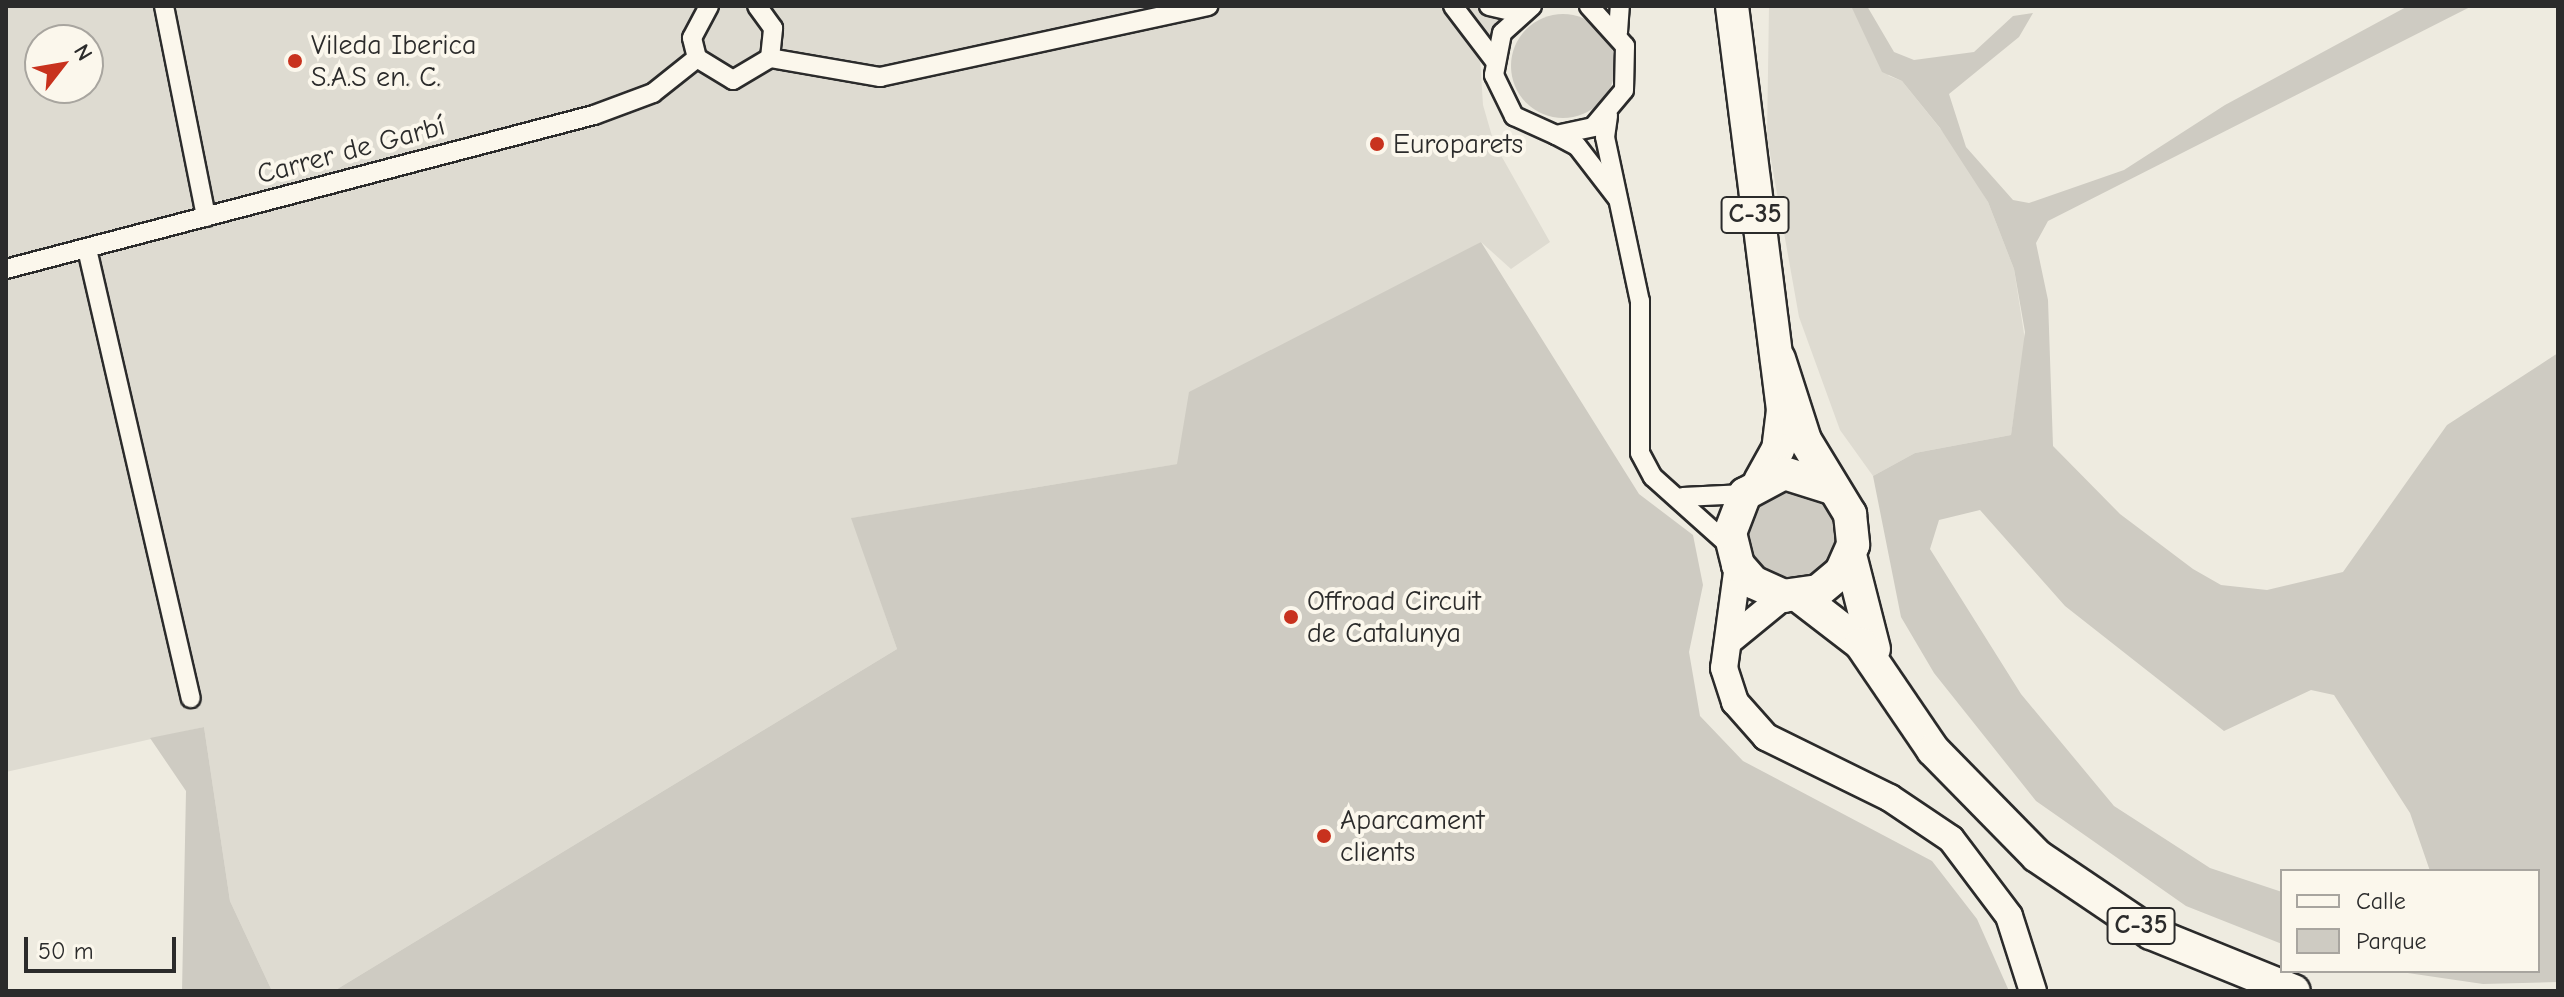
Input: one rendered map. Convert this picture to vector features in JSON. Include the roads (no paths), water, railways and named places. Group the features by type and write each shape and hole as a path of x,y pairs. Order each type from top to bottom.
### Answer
{"highway":[{"name":"C-35","path":"1732,6 1779,359 1781,430 1752,488 1732,519 1734,556 1753,582 1792,596 1841,623 1884,675 1951,773 2037,856 2151,933 2294,991"},
{"name":"C-35","path":"1779,359 1805,440 1850,514 1850,555 1855,597 1884,675"},
{"path":"1752,488 1797,473 1832,488"},
{"path":"1792,596 1834,579 1850,555"}],"street":[{"path":"164,6 206,217"},
{"path":"709,6 692,38 697,58 709,72 733,80 770,58 880,77 1208,6"},
{"path":"757,6 773,28 770,58"},
{"path":"1453,6 1494,60"},
{"path":"1489,6 1526,10"},
{"path":"1589,6 1618,32"},
{"path":"1620,6 1618,32 1628,76 1608,116 1642,329 1636,439 1653,477 1683,497 1734,556 1727,685 1766,737 1927,819 1967,855 2009,916 2033,991"},
{"path":"1526,10 1502,33 1494,60 1497,90 1514,116 1577,146 1620,203"},
{"name":"Carrer de Garbí","path":"6,269 594,115 653,93 697,58"},
{"path":"1556,135 1608,116"},
{"path":"87,249 191,698"},
{"path":"1683,497 1752,488"},
{"path":"1729,641 1792,596"}],"place":[{"name":"Vileda Iberica S.A.S en. C.","path":"295,61"},
{"name":"Europarets","path":"1377,144"},
{"name":"Offroad Circuit de Catalunya","path":"1291,617"},
{"name":"Aparcament clients","path":"1324,836"}]}
